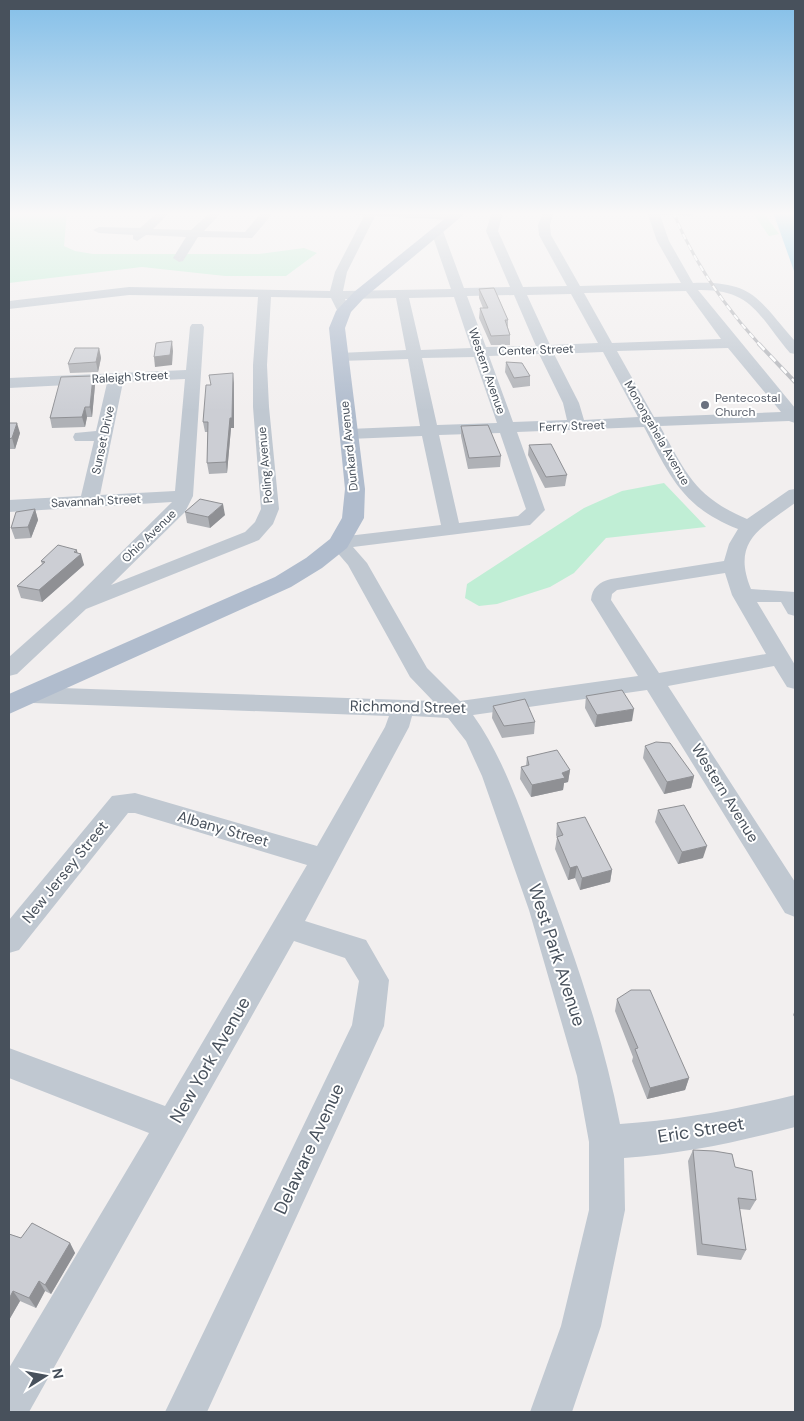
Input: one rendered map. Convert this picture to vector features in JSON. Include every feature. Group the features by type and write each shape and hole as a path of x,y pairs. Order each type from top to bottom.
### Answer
{"main road":[{"name":"Dunkard Avenue","path":"9,705 283,582 314,563 339,543 353,518 355,489 338,357 337,328 340,303 359,295 380,278"}],"street":[{"path":"9,306 109,287 168,278"},
{"path":"9,295 109,287 265,293 340,303 341,278"},
{"name":"Western Avenue","path":"452,529 523,521 536,510 455,278"},
{"path":"513,278 571,403 577,426"},
{"name":"Monongahela Avenue","path":"570,278 683,482 699,500 722,516 750,527"},
{"path":"686,278 733,343 795,417"},
{"path":"359,295 690,285 720,286 740,290 769,315 781,335 795,350"},
{"name":"Poling Avenue","path":"79,605 223,550 252,536 263,524 270,509 261,407 260,365 265,293"},
{"path":"339,543 452,529 446,512 416,354 402,294"},
{"name":"Ohio Avenue","path":"9,669 79,605 178,508 184,496 197,327"},
{"name":"Center Street","path":"338,357 733,343"},
{"name":"Raleigh Street","path":"9,382 192,374"},
{"name":"Sunset Drive","path":"89,502 116,378"},
{"name":"Ferry Street","path":"349,434 795,417"},
{"path":"81,437 104,436"},
{"name":"Savannah Street","path":"9,506 184,496"},
{"path":"794,496 750,527 742,537 736,550 734,566 742,595 795,682"},
{"name":"West Park Avenue","path":"339,543 357,563 418,672 456,710 477,739 495,776 543,910 594,1076 606,1142 607,1210 581,1326 551,1412"},
{"name":"Western Avenue","path":"734,566 611,585 602,592 601,600 795,905"},
{"path":"742,595 788,596 795,610"},
{"name":"Richmond Street","path":"33,695 456,710 652,682 780,658"},
{"name":"New York Avenue","path":"14,1407 172,1125 287,927 397,727 403,708"},
{"name":"Albany Street","path":"121,803 135,803 324,859"},
{"name":"New Jersey Street","path":"9,941 121,803"},
{"name":"Delaware Avenue","path":"186,1412 368,1026 374,980 355,949 287,927"},
{"path":"9,1063 172,1125"},
{"name":"Eric Street","path":"606,1142 664,1138 728,1128 795,1111"}],"green space":[{"path":"9,278 48,278 9,283"},
{"path":"664,483 706,527 606,538 574,573 550,587 497,604 479,606 465,598 467,584 584,508 622,491"}],"building":[{"path":"494,288 508,320 505,320 510,335 491,336 480,308 488,308 479,289"},
{"path":"172,341 170,355 154,357 156,343"},
{"path":"75,348 99,348 96,362 68,364"},
{"path":"506,362 522,363 530,376 514,378"},
{"path":"233,373 232,418 230,418 226,462 207,463 208,422 203,422 206,385 211,385 209,375"},
{"path":"93,376 90,407 85,407 82,417 50,418 61,377"},
{"path":"9,423 17,423 12,438 9,439"},
{"path":"488,425 501,456 469,458 461,426"},
{"path":"551,444 567,475 546,477 529,445"},
{"path":"200,499 223,504 208,517 185,512"},
{"path":"35,509 28,527 11,528 16,512"},
{"path":"58,545 77,550 74,552 81,554 39,590 17,586 45,562 41,561"},
{"path":"622,690 634,709 597,715 586,696"},
{"path":"525,699 535,722 504,726 493,706"},
{"path":"656,742 670,743 694,776 667,782 645,746"},
{"path":"557,750 570,770 562,773 565,778 532,785 521,767 529,765 527,757"},
{"path":"684,805 707,846 682,852 658,810"},
{"path":"585,817 612,870 582,878 577,866 570,868 557,837 563,835 557,823"},
{"path":"631,990 650,990 689,1078 650,1088 635,1049 638,1048 617,999"},
{"path":"693,1150 732,1154 735,1167 752,1171 756,1200 738,1198 746,1250 702,1244"},
{"path":"32,1223 70,1243 45,1285 39,1281 29,1298 13,1291 9,1299 9,1234 21,1238"}],"railway":[{"path":"708,278 746,330 760,345"},
{"path":"759,344 795,382"}],"place":[{"name":"Pentecostal Church","path":"705,405"}]}
